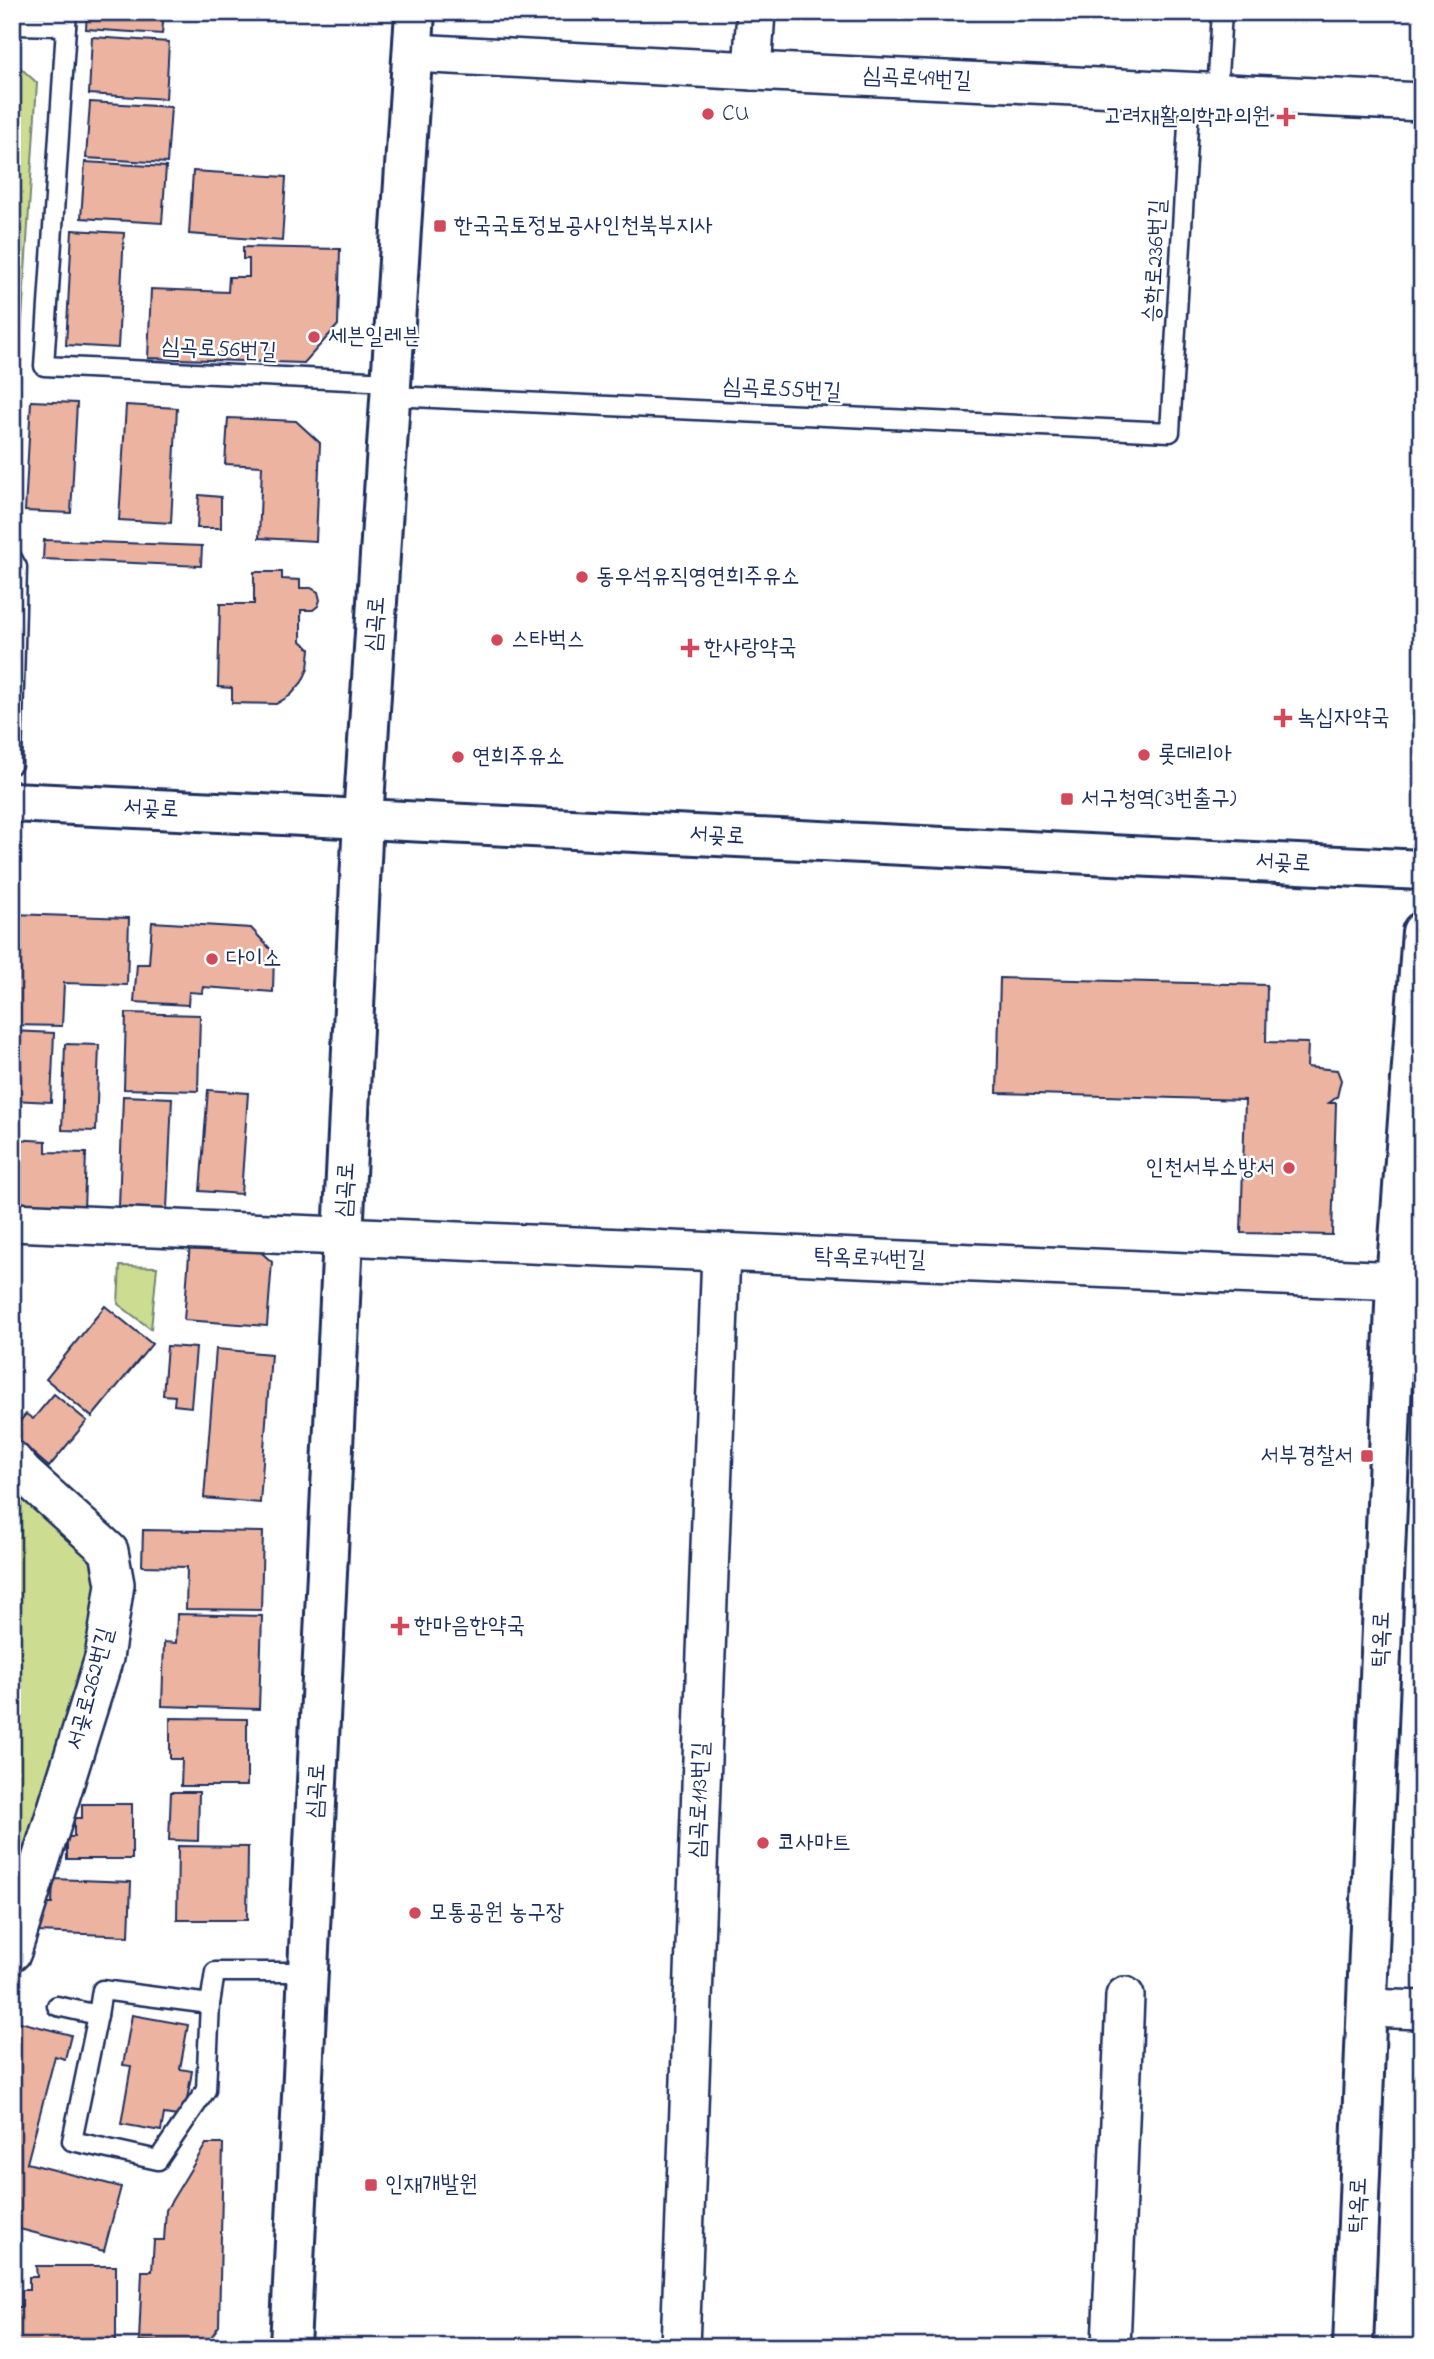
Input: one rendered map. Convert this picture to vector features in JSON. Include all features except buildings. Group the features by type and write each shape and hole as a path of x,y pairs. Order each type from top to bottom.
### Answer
{"street":[{"name":"심곡로","path":"290,2347 363,819 415,12"},
{"path":"752,71 756,12"},
{"name":"심곡로49번길","path":"413,53 1422,102"},
{"name":"서곶로","path":"12,803 1422,870"},
{"name":"탁옥로","path":"1353,2347 1367,2008 1409,1282 1422,932"},
{"name":"심곡로","path":"12,1222 344,1236"},
{"name":"탁옥로74번길","path":"344,1236 1409,1282"},
{"name":"심곡로113번길","path":"680,2347 721,1252"},
{"name":"서곶로262번길","path":"12,1460 109,1551 115,1584 104,1658 12,1952"},
{"path":"1111,2347 1125,1996"},
{"path":"1367,2008 1422,2010"}],"lane":[{"name":"승학로236번길","path":"1170,432 1204,92 1222,12"},
{"path":"12,25 67,19"},
{"name":"심곡로56번길","path":"67,19 44,366 391,389"},
{"name":"심곡로55번길","path":"391,389 1170,432"},
{"path":"12,764 15,563"},
{"path":"210,2004 102,1990 72,2141 158,2160 206,2090 210,2004 215,1972 308,1972"},
{"path":"57,2006 98,2015"}],"green space":[{"path":"12,60 37,83 21,336 12,345"},
{"path":"120,1266 157,1267 151,1329 118,1304"},
{"path":"12,1474 103,1575 100,1625 12,1904"}],"place":[{"name":"CU","path":"708,114"},
{"name":"고려재활의학과의원","path":"1286,117"},
{"name":"한국국토정보공사인천북부지사","path":"440,226"},
{"name":"세븐일레븐","path":"314,337"},
{"name":"동우석유직영연희주유소","path":"582,577"},
{"name":"스타벅스","path":"497,640"},
{"name":"한사랑약국","path":"690,648"},
{"name":"녹십자약국","path":"1283,718"},
{"name":"롯데리아","path":"1144,755"},
{"name":"연희주유소","path":"458,757"},
{"name":"서구청역(3번출구)","path":"1067,799"},
{"name":"다이소","path":"212,959"},
{"name":"인천서부소방서","path":"1289,1168"},
{"name":"서부경찰서","path":"1367,1456"},
{"name":"한마음한약국","path":"400,1626"},
{"name":"코사마트","path":"763,1843"},
{"name":"모통공원 농구장","path":"415,1913"},
{"name":"인재개발원","path":"371,2185"}]}
